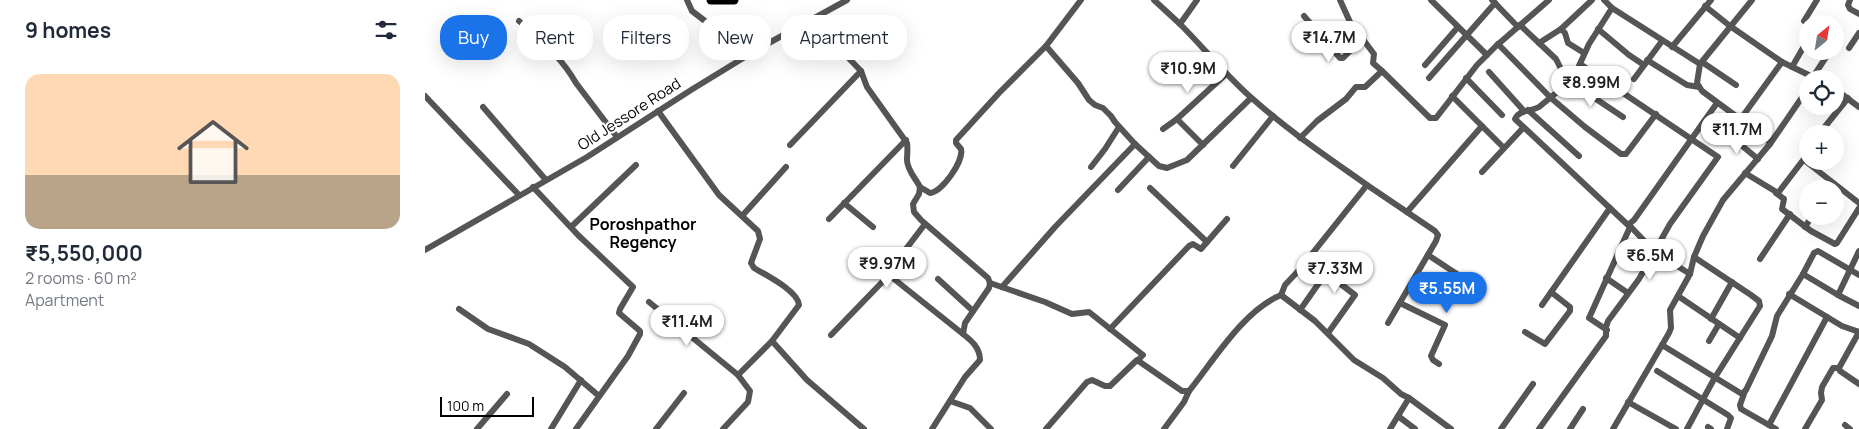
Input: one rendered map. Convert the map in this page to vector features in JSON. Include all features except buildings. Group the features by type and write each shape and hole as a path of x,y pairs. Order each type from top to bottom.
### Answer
{"highway":[{"path":"711,0 735,0"}],"street":[{"path":"687,0 692,11 699,16"},
{"name":"Old Jessore Road","path":"821,15 847,0"},
{"path":"850,60 861,71 867,87 906,140 909,153 907,161 911,171 920,187 930,193 938,190 961,160 961,149 956,143 957,140 999,93 1046,46 1081,0"},
{"path":"1154,0 1180,24 1225,74 1251,98 1300,138 1437,233 1436,241 1388,323"},
{"path":"1180,24 1197,0"},
{"path":"1340,0 1350,22 1374,54 1373,63 1430,118 1435,118 1466,78 1498,44 1549,0"},
{"path":"1431,0 1487,55"},
{"path":"1539,43 1561,29 1593,0"},
{"path":"1604,0 1612,8 1662,41 1736,85"},
{"path":"1672,47 1711,0"},
{"path":"1699,87 1697,79 1701,63 1752,0"},
{"path":"1808,15 1817,0"},
{"path":"1850,0 1848,5 1850,9 1859,14"},
{"path":"1429,78 1493,2 1556,59 1564,76 1623,117"},
{"path":"1705,6 1781,62 1799,70"},
{"path":"1612,8 1598,29 1571,82 1535,109 1517,115 1515,119 1629,225 1655,252 1690,274"},
{"path":"1305,16 1340,58 1343,58 1362,39"},
{"path":"1425,65 1458,27"},
{"path":"1561,29 1565,32 1568,43 1585,53"},
{"path":"1598,29 1613,43 1646,62 1687,85 1699,87 1767,139 1770,144"},
{"path":"1849,48 1859,33"},
{"path":"1634,79 1662,41"},
{"path":"1498,44 1551,98 1617,152 1624,154 1656,114"},
{"path":"1046,46 1078,83 1089,100 1103,108 1135,144 1159,166 1167,168 1184,162 1251,98"},
{"path":"1792,67 1799,55"},
{"path":"559,60 617,137"},
{"name":"Old Jessore Road","path":"425,250 546,180 741,60"},
{"path":"1758,159 1729,135 1781,62"},
{"path":"1539,429 1606,336 1606,324 1655,252 1676,215 1717,157 1692,138 1580,64"},
{"path":"790,145 861,71"},
{"path":"1300,138 1317,121 1346,99 1356,87 1365,87 1382,71"},
{"path":"1489,72 1526,111 1579,156"},
{"path":"1163,129 1177,119 1225,74"},
{"path":"1466,78 1502,115"},
{"path":"1844,95 1859,107"},
{"path":"425,96 519,195"},
{"path":"1452,96 1504,148"},
{"path":"1826,125 1848,98"},
{"path":"1607,330 1589,318 1629,225 1717,102"},
{"path":"1613,429 1669,333 1671,328 1670,310 1690,274 1698,245 1718,208 1770,144 1799,102"},
{"path":"483,107 546,180"},
{"path":"658,111 719,195 758,231 760,239 751,263 754,268 791,292 799,300 799,305 772,341 738,375"},
{"path":"1233,166 1273,116"},
{"path":"1177,119 1203,145"},
{"path":"1407,212 1482,126"},
{"path":"1091,167 1119,127"},
{"path":"1483,172 1523,128"},
{"path":"829,219 906,140"},
{"path":"1002,287 1055,227 1135,144"},
{"path":"1118,190 1149,157"},
{"path":"571,227 636,166"},
{"path":"742,216 786,167"},
{"path":"1776,193 1780,191 1799,167"},
{"path":"1817,170 1826,180"},
{"path":"1745,173 1784,198 1782,207 1805,227 1835,244 1859,208"},
{"path":"1164,429 1184,402 1189,391 1247,318 1259,307 1281,295 1285,285 1367,185"},
{"path":"533,187 633,287 619,313 640,331 640,334 628,356 576,429"},
{"path":"920,187 919,194 912,208 925,224 988,278 990,283 989,288 965,322 963,334"},
{"path":"1149,188 1207,242"},
{"path":"1844,194 1859,203"},
{"path":"844,203 873,226"},
{"path":"1542,305 1610,208"},
{"path":"1760,259 1789,214"},
{"path":"1111,329 1189,246 1193,244 1200,249 1227,219"},
{"path":"831,335 889,275 889,270 925,224"},
{"path":"1776,429 1741,409 1740,405 1772,336 1777,316 1816,251 1859,275"},
{"path":"1838,294 1859,251"},
{"path":"1428,255 1463,278"},
{"path":"1687,429 1715,379 1759,308 1760,303 1732,282 1694,258"},
{"path":"1308,259 1355,295 1329,333"},
{"path":"1300,310 1326,273"},
{"path":"1803,274 1859,306"},
{"path":"889,275 971,340 980,353 980,360 965,376 932,429"},
{"path":"1606,278 1628,293"},
{"path":"938,279 973,311"},
{"path":"1711,319 1712,314 1732,282"},
{"path":"990,283 1072,314 1089,312 1143,355 1110,386 1089,380 1046,429"},
{"path":"1525,332 1545,344 1570,311 1570,307 1551,292"},
{"path":"1789,294 1842,326 1859,332 1839,368"},
{"path":"1281,295 1329,333 1338,345 1354,360 1383,378 1401,394 1451,429"},
{"path":"1678,296 1740,338"},
{"path":"649,302 738,375 750,391 749,399 723,429"},
{"path":"1400,303 1445,325 1431,356 1439,364"},
{"path":"459,309 488,329 529,344 565,367 599,396"},
{"path":"1769,425 1827,317"},
{"path":"1709,341 1719,324"},
{"path":"772,341 807,380 864,429"},
{"path":"1661,345 1740,394 1745,391"},
{"path":"1138,360 1183,391 1189,391"},
{"path":"1805,429 1822,400 1822,387 1833,368 1839,368"},
{"path":"1839,368 1840,371 1859,384"},
{"path":"1657,371 1728,415 1731,418 1727,429"},
{"path":"551,429 581,380"},
{"path":"1501,429 1533,384"},
{"path":"656,429 684,393"},
{"path":"477,429 507,394"},
{"path":"1390,429 1409,398"},
{"path":"950,401 970,408 991,429"},
{"path":"1628,402 1676,429"},
{"path":"1570,429 1583,409"},
{"path":"1398,416 1415,429"}],"district":[{"name":"Poroshpathor Regency","path":"643,233"}]}
